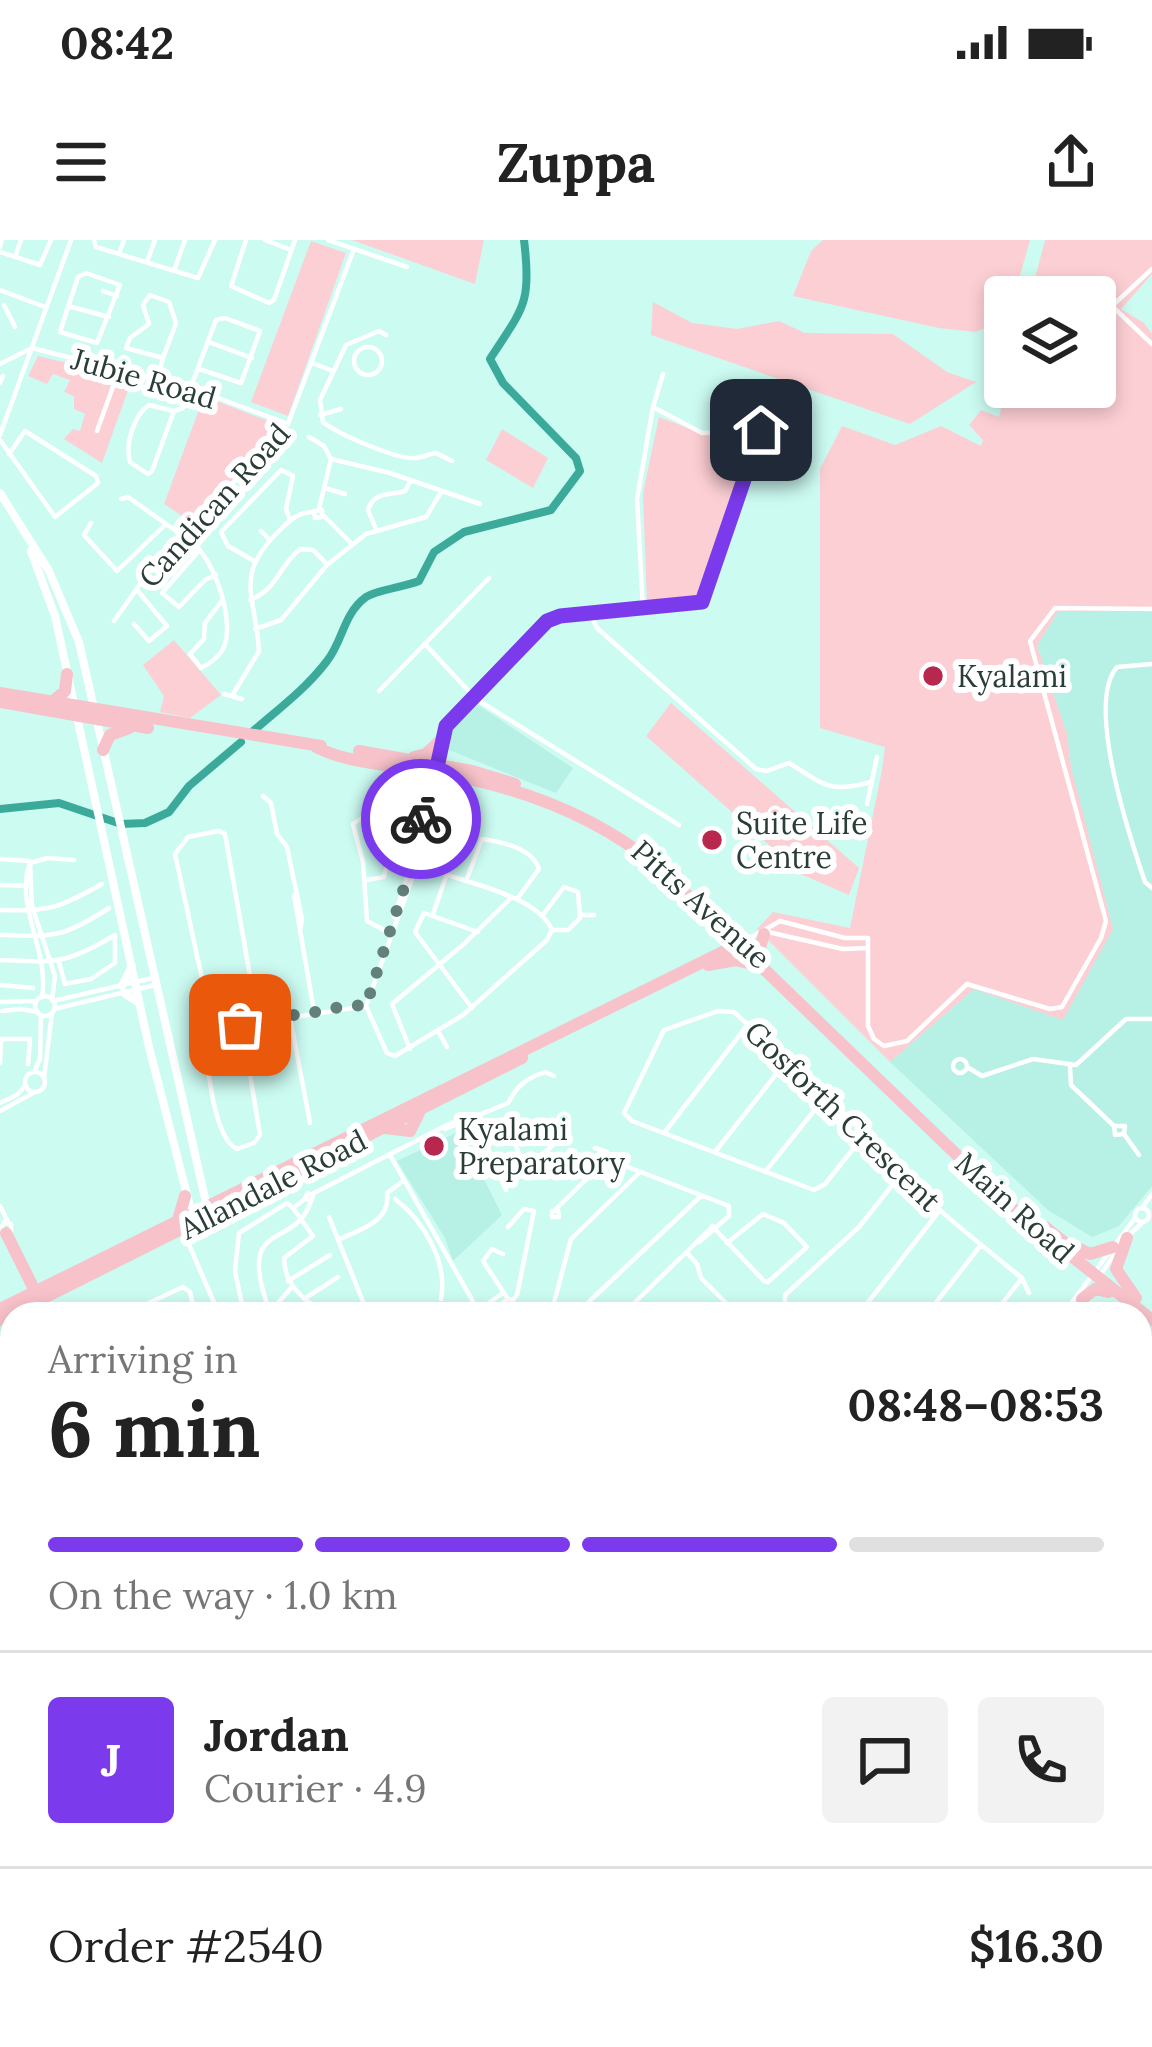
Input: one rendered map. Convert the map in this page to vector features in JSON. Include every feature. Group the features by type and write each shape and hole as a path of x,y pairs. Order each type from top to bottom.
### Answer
{"main road":[{"path":"52,702 65,691 67,674"},
{"path":"0,698 52,702 76,712"},
{"path":"0,698 395,757 438,768"},
{"path":"95,715 136,727 203,730"},
{"path":"103,750 116,732 136,727"},
{"path":"395,757 426,754 442,740 451,761 465,774"},
{"path":"316,747 411,768 438,768"},
{"path":"411,768 425,777 430,799"},
{"name":"Pitts Avenue","path":"438,768 544,795 623,834 661,862 868,1066"},
{"path":"430,799 442,780 465,774"},
{"name":"Pitts Avenue","path":"465,774 537,798 602,828 656,866 748,950"},
{"path":"703,964 720,944 712,920"},
{"path":"703,964 736,960 764,934"},
{"name":"Allandale Road","path":"208,1212 225,1197 407,1126 542,1043 703,964 748,950"},
{"name":"Allandale Road","path":"36,1302 194,1219 384,1128 407,1126 422,1109 505,1068 542,1043"},
{"name":"Main Road","path":"868,1066 1016,1212 1097,1274"},
{"name":"Main Road","path":"935,1132 1097,1274"},
{"path":"202,1188 225,1197"},
{"path":"177,1221 185,1196"},
{"name":"Allandale Road","path":"12,1302 177,1221 194,1219"},
{"path":"9,1228 39,1279 51,1280 77,1270"},
{"path":"9,1228 27,1275 41,1293 125,1258"},
{"path":"1127,1238 1117,1269 1134,1302"},
{"path":"1064,1241 1090,1254 1113,1247"},
{"path":"1073,1259 1081,1276 1074,1302"},
{"path":"1097,1274 1136,1302"},
{"path":"7,1302 22,1290 27,1275"},
{"path":"1079,1302 1099,1289 1131,1299"}],"street":[{"path":"14,257 21,240"},
{"path":"1,246 14,257 40,265 51,240"},
{"path":"9,454 24,430 98,482 56,518 42,503 9,454 0,438 71,240"},
{"path":"94,240 96,247 200,277 215,240"},
{"path":"119,254 124,240"},
{"path":"147,262 155,240"},
{"path":"174,271 185,240"},
{"path":"246,240 231,286 269,303 295,240"},
{"path":"265,240 291,250"},
{"path":"328,240 407,267"},
{"name":"Candican Road","path":"114,620 288,424 354,249"},
{"path":"1152,269 1112,306 1152,344"},
{"path":"83,273 118,282 118,296 97,343 62,335 64,317 83,273"},
{"path":"0,290 64,317"},
{"path":"103,291 118,296"},
{"path":"157,380 176,323 169,302 150,295 143,305 149,324 130,338 126,348 163,358"},
{"path":"15,328 2,306 17,297"},
{"path":"68,306 109,318"},
{"path":"174,411 148,474 130,462 128,453 140,414 149,405 182,410 217,320 225,317 260,332 240,383 199,369"},
{"path":"386,335 379,331 356,338 344,349 320,400 320,415 334,430 403,456 436,453 452,460"},
{"path":"208,342 252,358"},
{"name":"Jubie Road","path":"3,362 32,347 191,388 288,424"},
{"path":"367,347 377,349 381,370 360,374 355,354 367,347"},
{"path":"344,349 355,354"},
{"path":"1,353 3,362"},
{"path":"16,356 25,367"},
{"path":"312,363 333,371"},
{"path":"97,431 119,370"},
{"path":"644,609 637,500 653,407 664,374"},
{"path":"0,395 13,400"},
{"path":"653,407 702,434 774,433 806,466"},
{"path":"320,415 341,409"},
{"path":"552,930 548,940 472,1008 410,1049 393,1056 387,1053 366,1006 417,864 446,726 551,618 703,600 761,430"},
{"path":"309,437 324,446 331,459 318,512"},
{"path":"403,456 405,447"},
{"path":"331,459 480,504"},
{"path":"254,561 228,545 221,532 281,470 293,476 286,509 290,520"},
{"path":"376,529 368,510 371,501 405,491 411,480"},
{"path":"326,488 345,494"},
{"path":"255,628 281,620 352,544 376,529 422,520 434,509 441,492"},
{"path":"122,500 128,497 189,538 216,575 221,602 226,641 218,656 201,668 190,654 206,636 205,622 221,602"},
{"path":"3,498 49,593 194,1219"},
{"path":"3,498 49,571 69,614 208,1212"},
{"path":"232,696 258,655 248,582 254,561 270,540 303,512 318,512 352,544"},
{"path":"91,523 84,534 117,571 166,524"},
{"path":"261,531 270,540"},
{"path":"250,600 272,589 283,566 300,549 313,550 328,565"},
{"path":"200,553 162,593 179,608 216,575"},
{"path":"379,691 489,578"},
{"path":"134,624 149,641 167,626 137,590"},
{"path":"748,950 780,921 845,938 868,938 868,1026 884,1046 907,1041 967,984 1050,1009 1065,1004 1101,938 1106,917 1030,641 1055,608 1152,609"},
{"path":"590,613 597,628 756,770 789,764 836,789 871,782"},
{"path":"425,644 481,703 679,825"},
{"path":"1152,664 1117,667 1107,686 1112,774 1142,874 1152,888"},
{"path":"464,706 466,688"},
{"path":"224,694 242,699"},
{"path":"464,706 481,703"},
{"path":"867,804 877,757"},
{"path":"874,768 883,770"},
{"path":"263,796 271,803 277,834 286,846 314,1011"},
{"path":"430,799 412,857 417,864 515,898 542,916 552,930"},
{"path":"366,880 384,877 393,842 389,827 367,816 353,824 366,880 367,921 390,933"},
{"path":"211,1027 176,854 188,837 219,831 226,835 257,1015"},
{"path":"433,915 450,832"},
{"path":"410,1049 391,1006 515,898 540,867 523,850 482,839 466,881"},
{"path":"0,859 74,860"},
{"path":"0,1107 43,1088 55,976 31,913 31,862"},
{"path":"0,884 30,886"},
{"path":"0,910 31,913 64,904 102,884"},
{"path":"542,916 568,886 580,895 581,915 570,928 552,930"},
{"path":"0,935 41,938 69,932 109,908"},
{"path":"472,1008 415,934 421,914 478,932"},
{"path":"581,915 594,915"},
{"path":"764,934 778,932 843,949 868,948"},
{"path":"0,960 51,963 78,957 115,935 115,963 89,980 65,984 51,963"},
{"path":"0,1107 17,1095 40,1059 39,999 51,963"},
{"path":"123,989 132,964"},
{"path":"39,1014 53,1006 154,982"},
{"path":"0,985 33,988"},
{"path":"123,989 141,1004"},
{"path":"0,1007 39,999"},
{"path":"39,999 53,1006"},
{"path":"27,1005 39,1014"},
{"path":"241,1022 260,1136 237,1149 222,1134 203,1037 211,1027 241,1022 288,1016 346,1006 366,1006"},
{"name":"Gosforth Crescent","path":"664,1132 632,1120 625,1109 664,1030 724,1010 749,1023 788,1058 901,1174 1022,1278 1029,1293"},
{"path":"241,1022 275,1012 288,1016"},
{"path":"288,1016 310,1123"},
{"path":"967,1067 982,1076 1033,1059 1070,1065 1084,1060 1126,1019 1152,1019"},
{"path":"749,1023 664,1132 818,1190 865,1134"},
{"path":"28,1064 32,1029"},
{"path":"438,1031 447,1047"},
{"path":"0,1063 0,1037 30,1039"},
{"path":"715,1152 788,1058"},
{"path":"1070,1065 1071,1085 1114,1126 1115,1135 1124,1134 1138,1155"},
{"path":"34,1072 44,1078"},
{"path":"293,1208 390,1155 407,1126 445,1129 509,1102 513,1090 528,1080 545,1072 554,1076"},
{"path":"25,1084 35,1092"},
{"path":"765,1172 826,1096"},
{"path":"474,1117 506,1190"},
{"path":"484,1141 510,1129 532,1121 562,1137 532,1164 519,1154 510,1129"},
{"path":"556,1209 607,1159 608,1153 595,1148"},
{"path":"390,1155 473,1302"},
{"path":"607,1159 730,1208 729,1216 635,1302"},
{"path":"214,1302 187,1240 189,1233 340,1163"},
{"path":"554,1302 571,1239 640,1172"},
{"path":"784,1302 784,1295 859,1227 901,1174"},
{"path":"404,1180 388,1191 392,1201 414,1215 435,1252 445,1277 441,1299"},
{"path":"338,1240 380,1219 392,1201 410,1190"},
{"path":"1097,1274 1152,1194"},
{"path":"589,1302 701,1196"},
{"path":"267,1302 261,1249 302,1220 309,1198"},
{"path":"241,1302 235,1271 239,1233 287,1203 313,1238 283,1260 289,1284 307,1301 338,1277"},
{"path":"0,1207 9,1228"},
{"path":"1076,1302 1150,1212 1142,1208"},
{"path":"499,1302 517,1297 534,1210 524,1209 508,1227"},
{"path":"869,1302 940,1210"},
{"path":"716,1226 727,1243 768,1282 807,1247 784,1223 763,1214 727,1243"},
{"path":"329,1217 363,1302"},
{"path":"1135,1218 1142,1222"},
{"path":"936,1302 981,1245"},
{"path":"503,1254 493,1250 483,1261 508,1302"},
{"path":"277,1302 289,1284 330,1255"},
{"path":"686,1256 725,1302"},
{"path":"1003,1302 1022,1278"},
{"path":"152,1302 187,1288 191,1302"}],"shaded area":[{"path":"352,240 484,240 475,284"},
{"path":"823,240 1030,240 1020,276 984,276 984,328 976,332 793,296 811,251"},
{"name":"Kyalami","path":"1045,240 1152,240 1152,274 1121,309 1152,334 1152,612 1058,612 1037,645 1067,734 1071,767 1113,929 1063,1020 974,989 890,1062 757,929 773,912 850,928 882,770 885,747 820,728 820,469 842,426 895,445 941,426 981,446 983,440 969,425 981,410 999,417 1001,408 1116,408 1116,276 1036,276"},
{"path":"311,241 346,253 288,416 251,402"},
{"path":"653,302 692,323 737,329 779,321 805,333 893,334 947,372 976,382 910,424 651,335"},
{"path":"38,356 132,379 102,463 64,439 73,429 80,431 85,414 74,409 74,396 64,392 70,380 53,374 47,384 28,376"},
{"path":"204,396 283,427 193,523 164,504"},
{"path":"659,417 704,434 753,436 701,598 647,603 643,493"},
{"path":"502,429 548,458 533,488 486,460"},
{"path":"1058,612 1152,612 1152,1186 1119,1226 1092,1237 1048,1210 890,1062 974,989 1062,1019 1071,767 1067,734 1037,645"},
{"path":"174,640 221,695 190,718 160,712 164,696 143,665"},
{"path":"671,703 859,868 849,895 803,875 646,736"},
{"path":"478,705 573,768 556,793 449,750 453,728"},
{"path":"460,1131 502,1215 453,1261 445,1238 397,1161"}],"waterway":[{"path":"251,733 319,671 352,611 366,597 419,581 434,552 464,532 551,510 580,471 576,458 503,383 490,359 522,304 527,278 524,240"},
{"path":"0,809 59,803 121,824 145,823 169,812 189,786 241,742"}],"way so far":[{"path":"240,1025 236,1021 241,1016 274,1012 290,1016 366,1006 411,866 421,819"}],"place":[{"name":"Kyalami","path":"933,676"},
{"name":"Suite Life Centre","path":"712,840"},
{"name":"Kyalami Preparatory","path":"434,1146"}],"route":[{"path":"421,819 428,808 446,726 547,621 702,602 761,430"}]}
